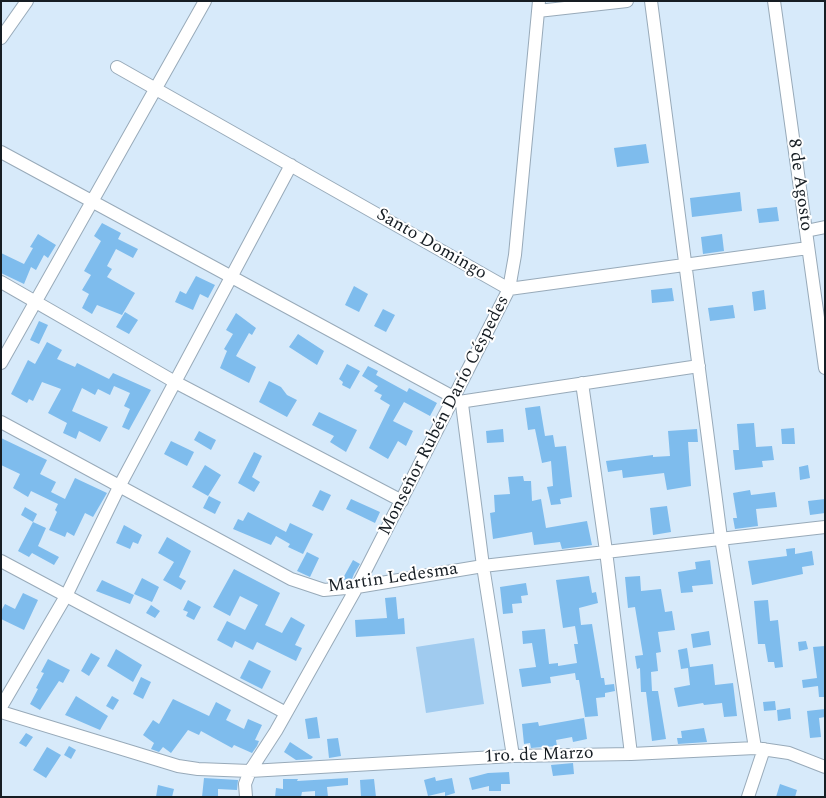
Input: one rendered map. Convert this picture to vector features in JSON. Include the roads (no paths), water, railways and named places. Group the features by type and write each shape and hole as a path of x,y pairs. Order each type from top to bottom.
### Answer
{"street":[{"path":"1,38 27,1"},
{"path":"1,363 92,200 157,90 205,1"},
{"path":"539,6 626,1"},
{"path":"651,1 722,538 759,749 748,797"},
{"name":"8 de Agosto","path":"774,1 825,368"},
{"name":"Monseñor Rubén Darío Céspedes","path":"246,797 245,784 250,771 286,713 357,588 457,400 509,289 515,255 539,6"},
{"name":"Santo Domingo","path":"117,67 509,289"},
{"path":"1,152 457,400 465,411 483,566 513,756"},
{"path":"1,707 66,596 120,485 233,279 291,166"},
{"path":"806,231 825,227"},
{"path":"509,289 808,248"},
{"path":"1,282 175,382 402,501"},
{"path":"457,400 699,366"},
{"path":"582,383 606,551 631,754"},
{"name":"Martin Ledesma","path":"1,422 291,579 324,590 357,588 483,566 825,527"},
{"path":"1,561 286,713"},
{"name":"1ro. de Marzo","path":"1,712 178,766 198,769 250,771 513,756 759,749 789,753 825,767"}]}
